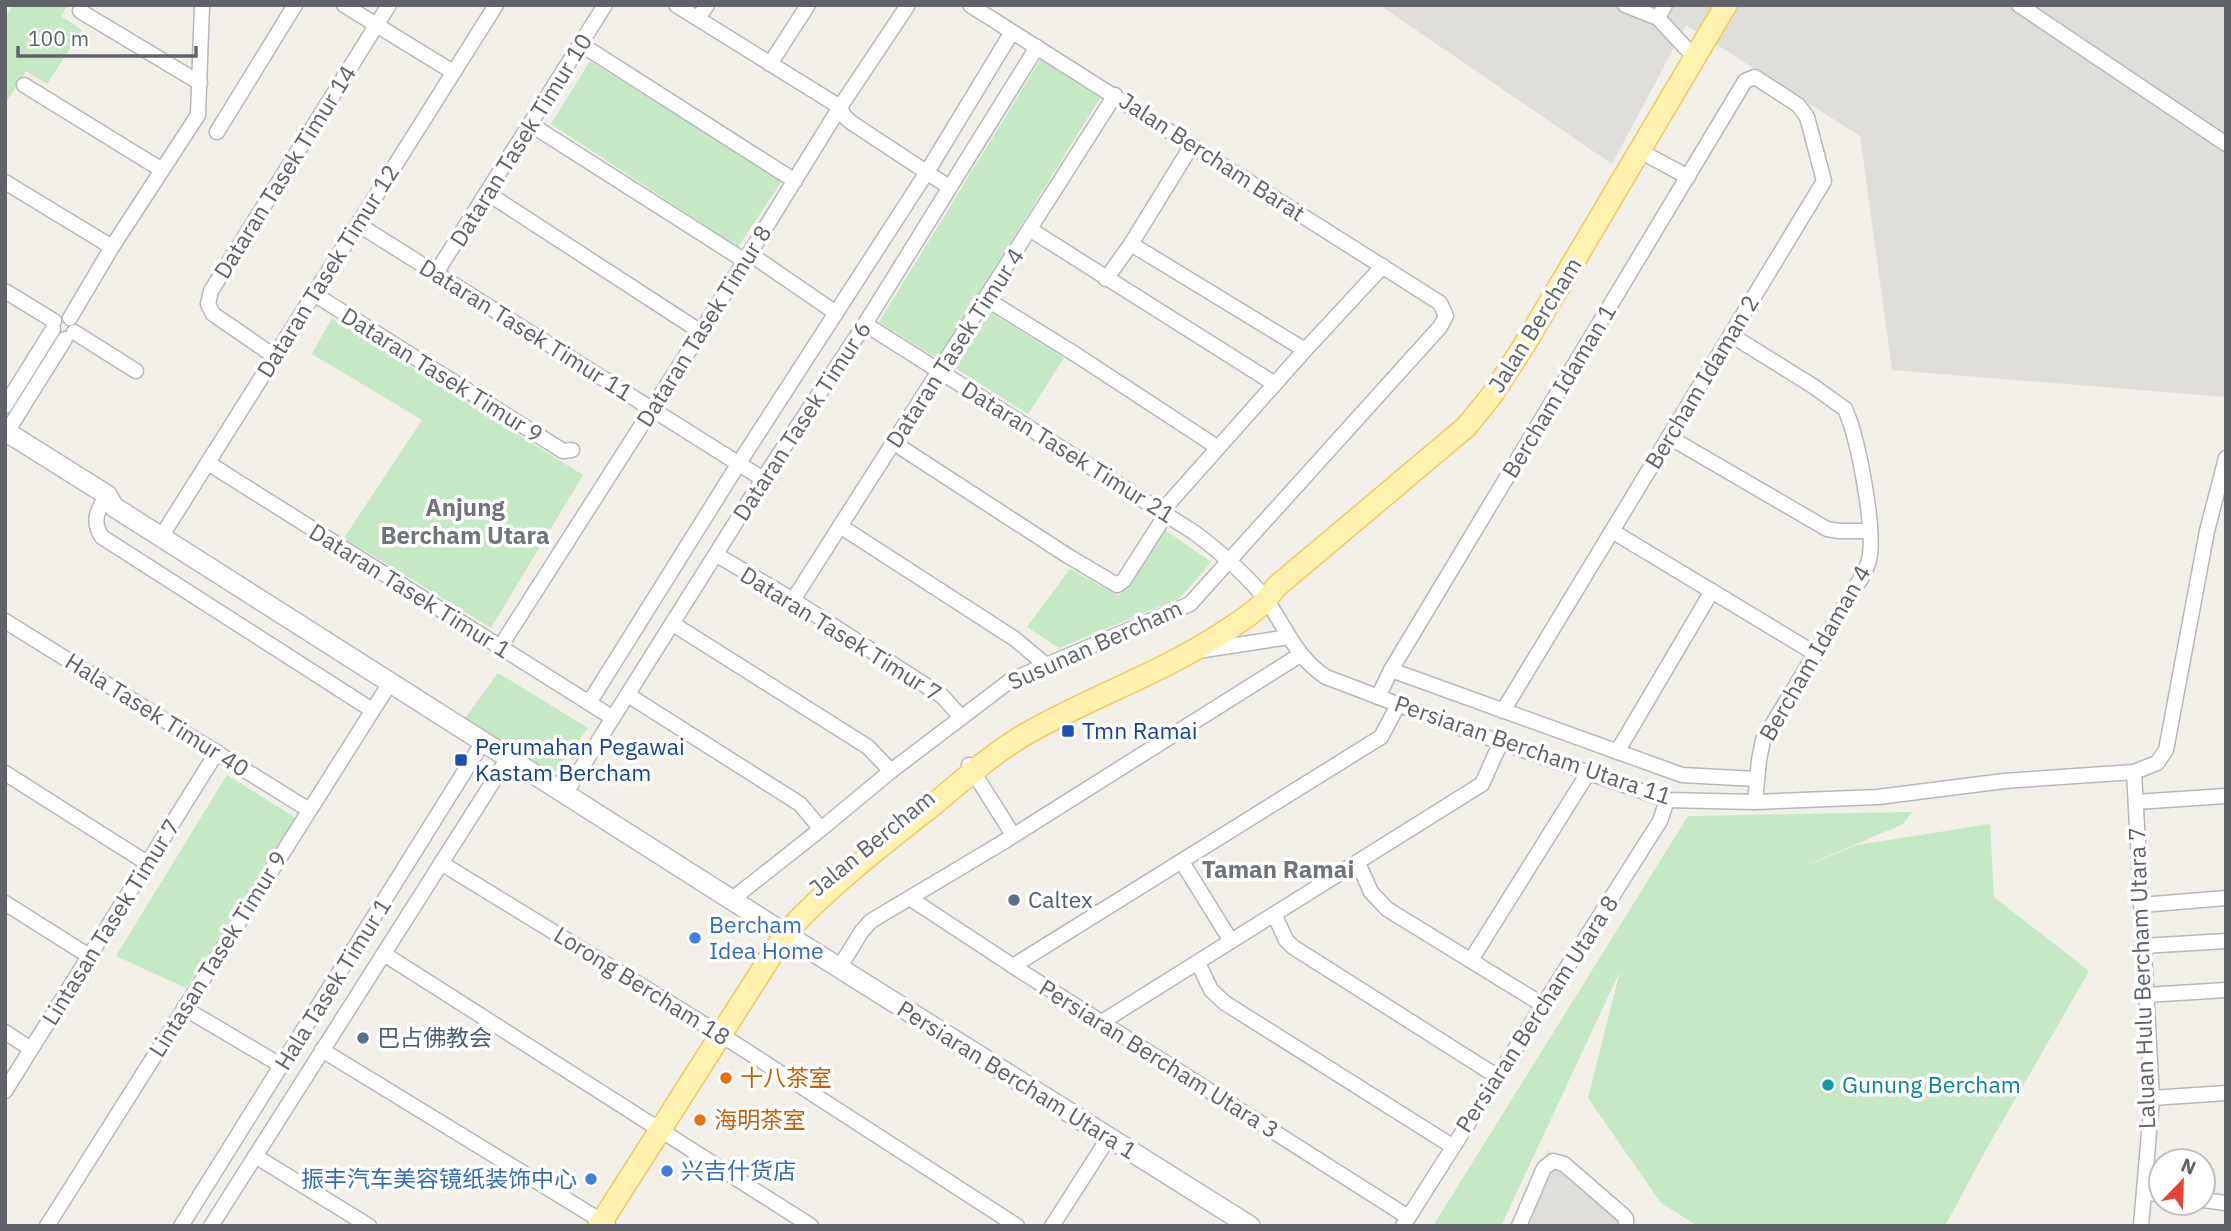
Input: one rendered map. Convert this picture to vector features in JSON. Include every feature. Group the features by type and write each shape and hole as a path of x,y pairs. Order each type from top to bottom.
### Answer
{"main road":[{"name":"Jalan Bercham","path":"971,768 1034,730 1195,651 1244,619 1268,594 1466,428 1492,395 1525,344 1726,5"},
{"name":"Jalan Bercham","path":"599,1223 780,931 1016,729 1156,660 1268,594"}],"street":[{"path":"6,436 70,330 111,247 198,114 202,5"},
{"path":"217,132 295,5"},
{"path":"344,5 453,72"},
{"name":"Dataran Tasek Timur 14","path":"274,356 216,318 208,304 211,291 389,5"},
{"name":"Dataran Tasek Timur 12","path":"161,537 496,5"},
{"name":"Dataran Tasek Timur 10","path":"436,273 605,5"},
{"path":"676,5 839,107 852,123 949,187"},
{"path":"698,18 707,5"},
{"path":"770,65 808,5"},
{"name":"Dataran Tasek Timur 8","path":"500,647 653,409 839,107 908,5"},
{"name":"Jalan Bercham Barat","path":"970,5 1440,303 1447,316"},
{"path":"1625,5 1661,11 1695,58"},
{"path":"2019,5 2226,144"},
{"path":"79,11 200,83"},
{"name":"Dataran Tasek Timur 6","path":"589,703 1012,32"},
{"path":"582,45 795,181"},
{"name":"Dataran Tasek Timur 6","path":"565,794 1037,47"},
{"name":"Bercham Idaman 2","path":"1503,711 1824,181 1807,117 1798,105 1755,77 1748,78 1743,86"},
{"path":"24,85 162,170"},
{"name":"Bercham Idaman 1","path":"1378,698 1391,670 1743,86"},
{"name":"Dataran Tasek Timur 4","path":"793,600 1115,95"},
{"path":"530,124 836,313"},
{"path":"1106,279 1131,244 1192,145"},
{"path":"1640,151 1688,177"},
{"path":"5,182 111,247"},
{"path":"487,193 701,332"},
{"name":"Dataran Tasek Timur 11","path":"359,225 764,480"},
{"path":"1031,230 1275,384"},
{"path":"1131,244 1305,350"},
{"path":"894,443 1116,585 1124,580 1164,512 1217,447 1383,266"},
{"path":"5,291 54,325 57,336 70,330"},
{"name":"Dataran Tasek Timur 9","path":"314,294 563,451 572,450"},
{"path":"986,299 1217,447"},
{"path":"5,406 54,325 64,316 70,330 136,371"},
{"name":"Susunan Bercham","path":"731,900 891,771 1012,680 1189,604 1440,327 1447,316"},
{"name":"Dataran Tasek Timur 21","path":"864,324 1164,512 1210,544 1268,594"},
{"name":"Bercham Idaman 4","path":"1731,335 1846,409 1864,482 1870,531 1869,560 1863,575 1763,740 1755,802"},
{"name":"Persiaran Bercham Utara 1","path":"6,436 731,900 1250,1226"},
{"path":"1669,436 1827,529 1870,531"},
{"path":"2134,772 2157,763 2166,750 2207,531 2226,458"},
{"name":"Dataran Tasek Timur 1","path":"208,463 613,718"},
{"path":"107,503 96,521 102,537 372,710"},
{"path":"840,526 1016,639 1046,665"},
{"path":"1612,531 1816,654"},
{"name":"Dataran Tasek Timur 7","path":"717,555 942,695 961,717"},
{"path":"1617,752 1712,592"},
{"name":"Persiaran Bercham Utara 11","path":"1268,594 1300,655 1313,669 1326,677 1378,698 1667,800 1755,802 1878,797 2004,781 2134,772"},
{"name":"Hala Tasek Timur 40","path":"5,621 309,810"},
{"path":"673,624 868,747 891,771"},
{"path":"1195,651 1289,637"},
{"path":"839,968 871,921 911,899 1300,655"},
{"path":"1391,670 1682,775 1756,779"},
{"name":"Lintasan Tasek Timur 9","path":"47,1226 390,683"},
{"path":"628,695 800,804 821,829"},
{"path":"1013,966 1381,737 1398,705"},
{"name":"Hala Tasek Timur 1","path":"181,1226 484,742"},
{"path":"1102,1023 1482,784 1501,742"},
{"name":"Lintasan Tasek Timur 7","path":"5,1091 217,752"},
{"path":"211,1226 508,758"},
{"path":"971,768 1013,835"},
{"name":"Laluan Hulu Bercham Utara 7","path":"2134,772 2152,1098 2141,1226"},
{"path":"5,773 147,863"},
{"path":"1471,960 1588,773"},
{"path":"2136,802 2226,796"},
{"name":"Persiaran Bercham Utara 8","path":"1406,1221 1660,821 1667,800"},
{"path":"1182,862 1231,941"},
{"name":"Lorong Bercham 18","path":"441,863 717,1032 1017,1226"},
{"path":"1358,863 1371,892 1387,909 1543,1005"},
{"path":"2141,905 2226,898"},
{"name":"Persiaran Bercham Utara 3","path":"911,899 1406,1221"},
{"path":"5,903 89,956"},
{"path":"1275,916 1286,940 1293,947 1498,1077"},
{"path":"2143,946 2226,941"},
{"path":"384,954 811,1226"},
{"path":"1198,963 1211,989 1226,1003 1452,1146"},
{"path":"2146,995 2226,990"},
{"path":"184,1008 282,1066"},
{"path":"5,1032 32,1049"},
{"path":"322,1051 599,1223"},
{"path":"2152,1098 2226,1093"},
{"path":"1057,1224 1108,1137"},
{"path":"255,1156 369,1226"},
{"path":"1519,1226 1544,1168 1553,1161 1564,1164 1624,1216 1626,1226"}],"shaded area":[{"path":"2226,5 2226,397 1892,370 1860,136 1686,25 1612,164 1381,6"},
{"path":"1548,1150 1635,1220 1633,1226 1514,1226"}],"green space":[{"path":"13,5 68,5 61,16 82,30 47,84 26,71 5,104 5,18"},
{"path":"1041,59 1102,95 938,359 879,322"},
{"path":"590,61 782,181 738,247 551,124"},
{"path":"990,312 1064,358 1028,414 955,368"},
{"path":"332,318 583,475 491,628 344,538 422,420 312,354"},
{"path":"1162,528 1211,562 1180,598 1059,648 1027,627 1070,569 1119,596"},
{"path":"498,673 588,728 553,774 465,718"},
{"path":"227,775 296,818 186,988 116,956"},
{"name":"Gunung Bercham","path":"1912,812 1903,824 1777,878 1857,845 1990,824 1994,897 2089,971 1945,1226 1698,1226 1661,1203 1588,1098 1620,971 1501,1226 1433,1226 1688,816"}],"place":[{"name":"Tmn Ramai","path":"1068,731"},
{"name":"Perumahan Pegawai Kastam Bercham","path":"461,760"},
{"name":"Caltex","path":"1014,900"},
{"name":"Bercham Idea Home","path":"695,938"},
{"name":"巴占佛教会","path":"363,1038"},
{"name":"十八茶室","path":"726,1078"},
{"name":"Gunung Bercham","path":"1828,1085"},
{"name":"海明茶室","path":"700,1120"},
{"name":"兴吉什货店","path":"667,1171"},
{"name":"振丰汽车美容镜纸装饰中心","path":"591,1179"}],"district":[{"name":"Anjung Bercham Utara","path":"465,522"},
{"name":"Taman Ramai","path":"1278,870"}]}
